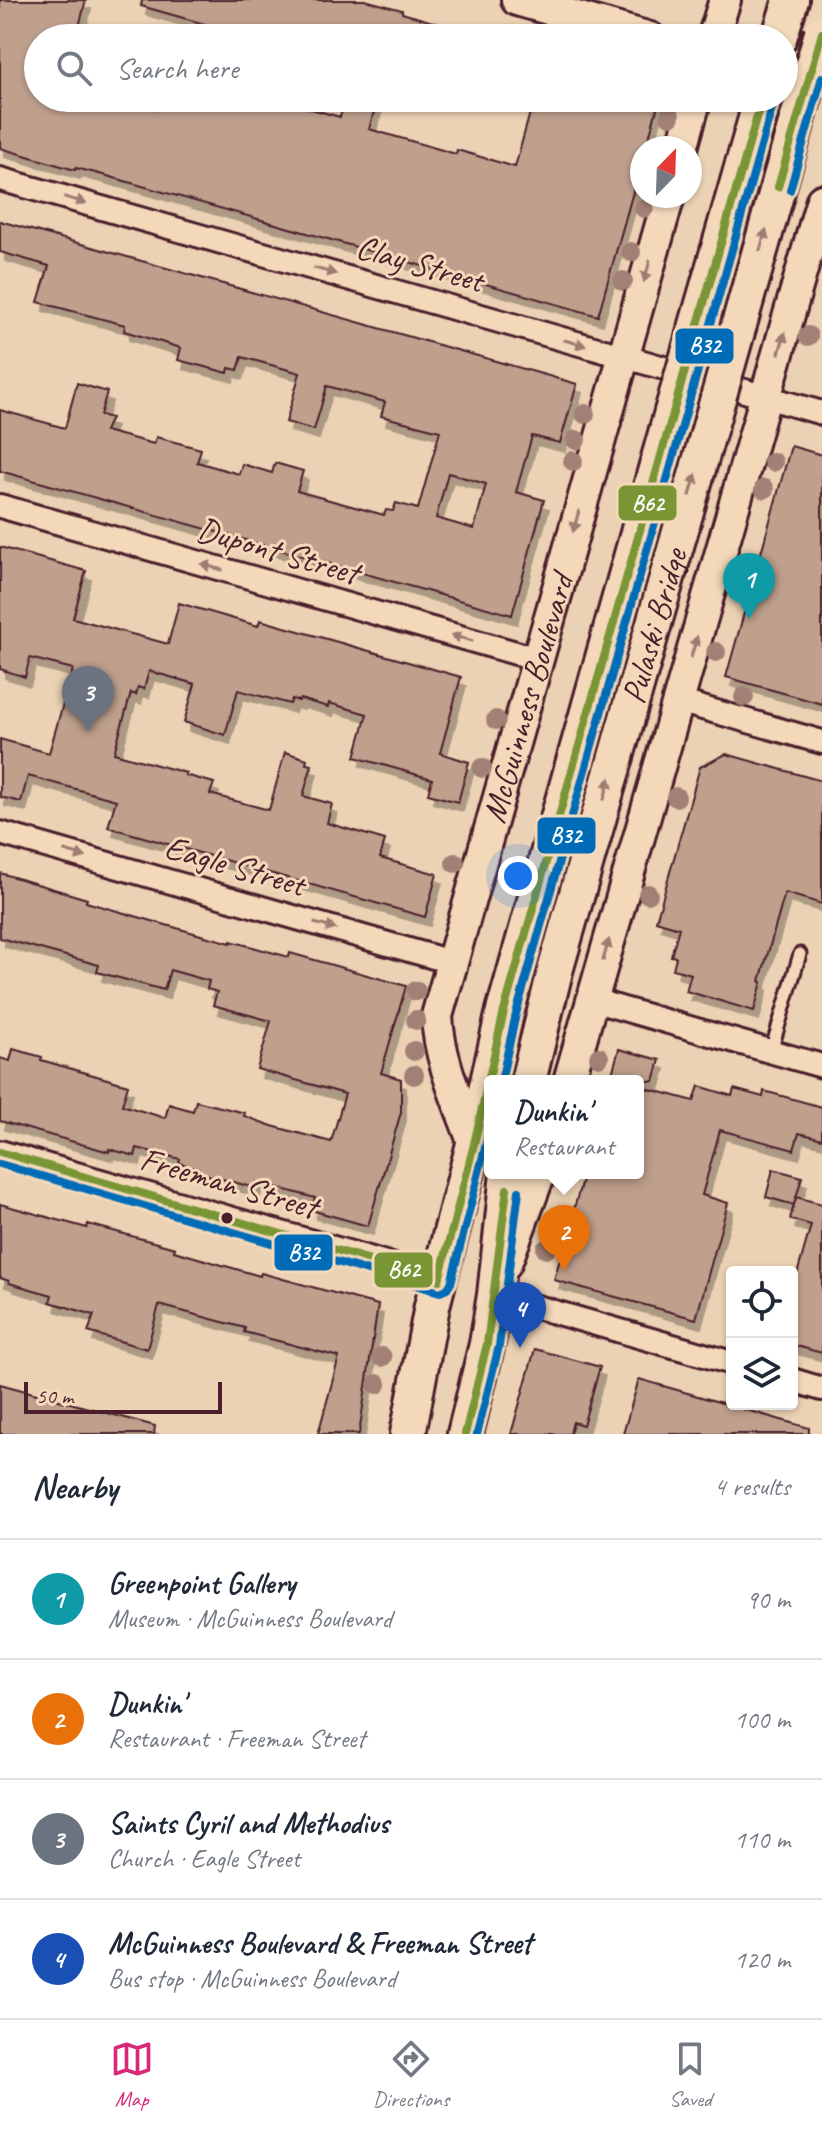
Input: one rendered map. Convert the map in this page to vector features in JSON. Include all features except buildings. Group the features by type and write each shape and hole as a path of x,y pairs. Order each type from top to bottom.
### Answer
{"main road":[{"path":"783,24 791,0"},
{"name":"Pulaski Bridge","path":"529,1075 555,971 822,33"},
{"name":"Pulaski Bridge","path":"490,1075 504,1011 672,412 769,112"},
{"name":"Pulaski Bridge","path":"474,1144 484,1100"},
{"path":"408,1434 439,1280 474,1144"},
{"path":"465,1434 487,1344 507,1179"}],"street":[{"path":"517,0 601,24"},
{"path":"717,24 725,0"},
{"path":"798,87 822,90"},
{"path":"685,136 692,112"},
{"name":"Clay Street","path":"0,179 822,413"},
{"path":"571,1075 822,200"},
{"name":"McGuinness Boulevard","path":"474,1144 450,1075 437,1016 666,208"},
{"name":"Dupont Street","path":"0,506 537,659"},
{"path":"678,701 822,742"},
{"name":"Eagle Street","path":"0,833 451,962"},
{"path":"592,1000 822,1066"},
{"name":"Freeman Street","path":"0,1152 439,1280"},
{"path":"538,1179 495,1295 726,1361"},
{"path":"798,1382 822,1389"}],"lane":[{"path":"771,1051 800,954"}],"transit line":[{"name":"B62","path":"778,187 822,33"},
{"name":"B32","path":"790,190 822,77"},
{"name":"B62","path":"490,1075 504,1011 758,112"},
{"name":"B32","path":"502,1075 516,1014 771,112"},
{"name":"B62","path":"0,1152 439,1280 484,1100"},
{"name":"B32","path":"0,1164 440,1292 451,1283 484,1152"},
{"name":"B62","path":"465,1434 487,1344 507,1189"},
{"name":"B32","path":"477,1434 499,1346 519,1191"}],"place":[{"name":"Greenpoint Gallery","path":"749,619"},
{"name":"Saints Cyril and Methodius","path":"88,732"},
{"name":"Dunkin'","path":"564,1271"},
{"name":"McGuinness Boulevard & Freeman Street","path":"520,1348"}]}
